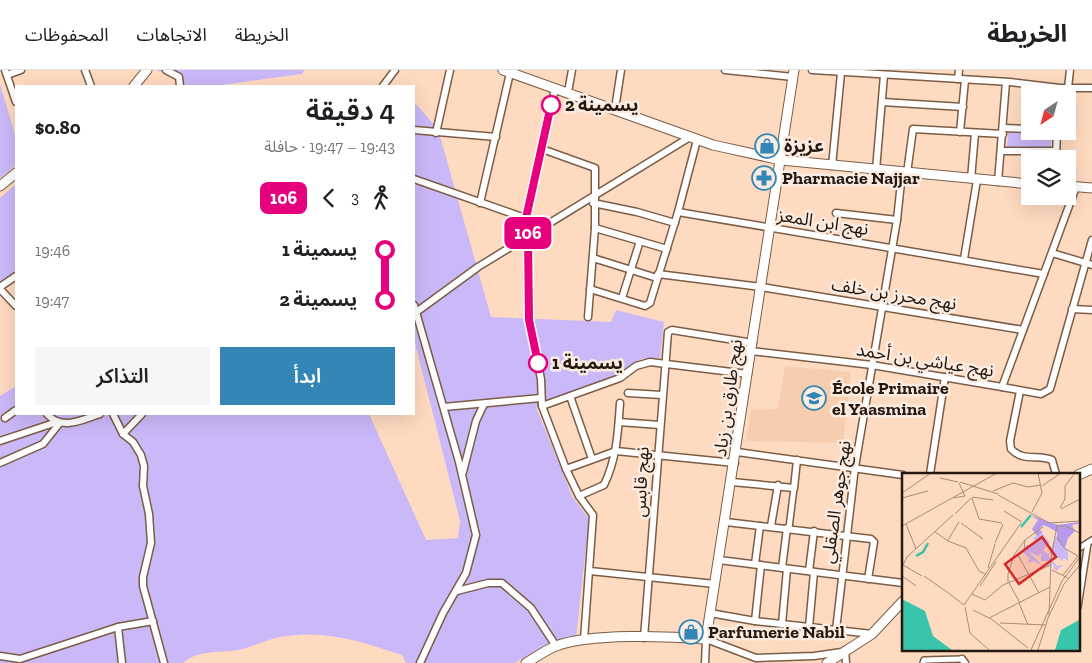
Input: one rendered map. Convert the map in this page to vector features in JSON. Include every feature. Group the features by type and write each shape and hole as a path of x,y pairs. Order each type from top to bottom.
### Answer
{"street":[{"path":"15,99 6,73 21,70"},
{"path":"85,70 90,85"},
{"path":"135,85 147,70"},
{"path":"166,70 179,77 180,85"},
{"path":"384,85 395,70"},
{"path":"436,132 450,70"},
{"path":"568,92 572,70"},
{"path":"615,109 621,70"},
{"path":"725,70 794,73"},
{"path":"812,70 884,75 902,73 1024,85"},
{"path":"959,70 963,107 960,132 975,133 1021,130"},
{"path":"1068,85 1070,70"},
{"path":"480,202 513,72 693,138 781,160 1021,183"},
{"name":"نهج طارق بن زياد","path":"706,639 737,452 769,229 794,73"},
{"path":"832,166 841,73"},
{"path":"876,170 884,75"},
{"path":"998,182 1006,82"},
{"path":"555,88 526,218 529,320 541,379 542,406 566,469 580,496 593,515 584,640"},
{"path":"1076,88 1092,88"},
{"path":"882,102 963,107"},
{"name":"نهج جوهر الصقلي","path":"836,630 855,467 913,129 960,132"},
{"path":"415,130 496,137"},
{"path":"964,259 974,179 975,133"},
{"path":"420,663 443,613 466,573 476,535 444,407 415,321 415,313 478,267 528,236 593,200 693,138"},
{"path":"590,289 645,306 650,303 678,212 693,138"},
{"path":"542,149 592,166 595,170 593,200 595,228 588,317"},
{"path":"1001,151 1021,152"},
{"path":"0,186 15,174"},
{"path":"415,179 526,218"},
{"path":"1076,187 1092,188"},
{"path":"593,200 675,223"},
{"name":"نهج عياشي بن أحمد","path":"672,330 752,347 1002,387 1052,254 1067,205"},
{"name":"نهج ابن المعز","path":"678,212 769,229 964,259 1044,274"},
{"path":"836,213 897,220"},
{"path":"595,228 667,249"},
{"path":"1002,387 1042,394 1050,389 1072,309 1089,264 1092,240"},
{"path":"622,298 640,241"},
{"path":"1052,254 1089,264"},
{"name":"نهج محرز بن خلف","path":"593,258 658,276 761,287 1023,330"},
{"path":"15,277 0,288 15,305"},
{"path":"1072,309 1092,310"},
{"name":"نهج قابس","path":"644,638 667,334 672,330"},
{"path":"542,406 620,378 643,364 665,363 748,374"},
{"path":"930,473 945,377"},
{"path":"1020,390 1010,441 1011,449 1026,458 1044,457 1052,460 1056,473"},
{"path":"628,393 662,395"},
{"path":"570,396 592,459"},
{"path":"444,407 541,398"},
{"path":"580,496 604,485 616,451 620,403"},
{"path":"462,474 476,420 484,404"},
{"path":"5,418 15,411"},
{"path":"48,415 58,423"},
{"path":"0,441 58,423 71,423 97,415"},
{"path":"114,415 123,434 133,442 141,455 144,466 143,486 149,514 151,544 143,577 164,663"},
{"path":"123,434 140,415"},
{"path":"619,422 660,425"},
{"path":"0,462 43,444 58,423"},
{"path":"566,469 616,451 735,463"},
{"path":"737,452 902,475"},
{"path":"782,624 788,528 797,460"},
{"path":"1080,474 1092,469"},
{"path":"732,482 794,488"},
{"path":"771,526 778,486"},
{"path":"726,522 846,534 871,539 874,542 868,579"},
{"path":"755,621 760,526"},
{"path":"809,627 814,531"},
{"path":"1080,596 1090,542"},
{"path":"719,560 902,583"},
{"path":"590,571 715,584"},
{"path":"457,590 488,583 502,583 531,608 556,646"},
{"path":"827,663 872,634 902,603"},
{"path":"710,614 872,634"},
{"path":"0,656 20,660 118,627 153,621"},
{"path":"118,627 122,663"},
{"path":"526,663 556,646 584,640 644,638 706,639 756,658 814,656 844,651"},
{"path":"705,663 706,639"},
{"path":"844,651 846,663"},
{"path":"8,658 15,663"},
{"path":"923,663 924,660 964,661"}],"shaded area":[{"path":"156,70 304,70 302,74 222,85 183,85 183,79"},
{"path":"0,84 15,135 15,166 0,178"},
{"path":"415,103 438,129 491,317 611,322 616,310 664,322 660,358 641,359 618,376 536,407 572,496 589,519 576,639 554,640 515,663 406,663 402,655 345,638 301,635 280,637 238,650 202,654 183,663 0,663 0,396 15,387 15,415 369,415 426,540 458,538 460,521 415,343"},
{"path":"1008,131 1021,132 1021,140 1051,140 1050,150 1007,149"},
{"path":"15,185 15,272 0,282 0,198"},
{"name":"École Primaire el Yaasmina","path":"785,366 851,372 843,443 746,441 751,410 778,409"}],"bus line":[{"name":"106","path":"538,363 529,320 526,218 551,105"}],"place":[{"name":"يسمينة 2","path":"551,105"},
{"name":"عزيزة","path":"767,146"},
{"name":"Pharmacie Najjar","path":"764,178"},
{"name":"يسمينة 1","path":"538,363"},
{"name":"École Primaire el Yaasmina","path":"814,398"},
{"name":"Parfumerie Nabil","path":"691,632"}]}
